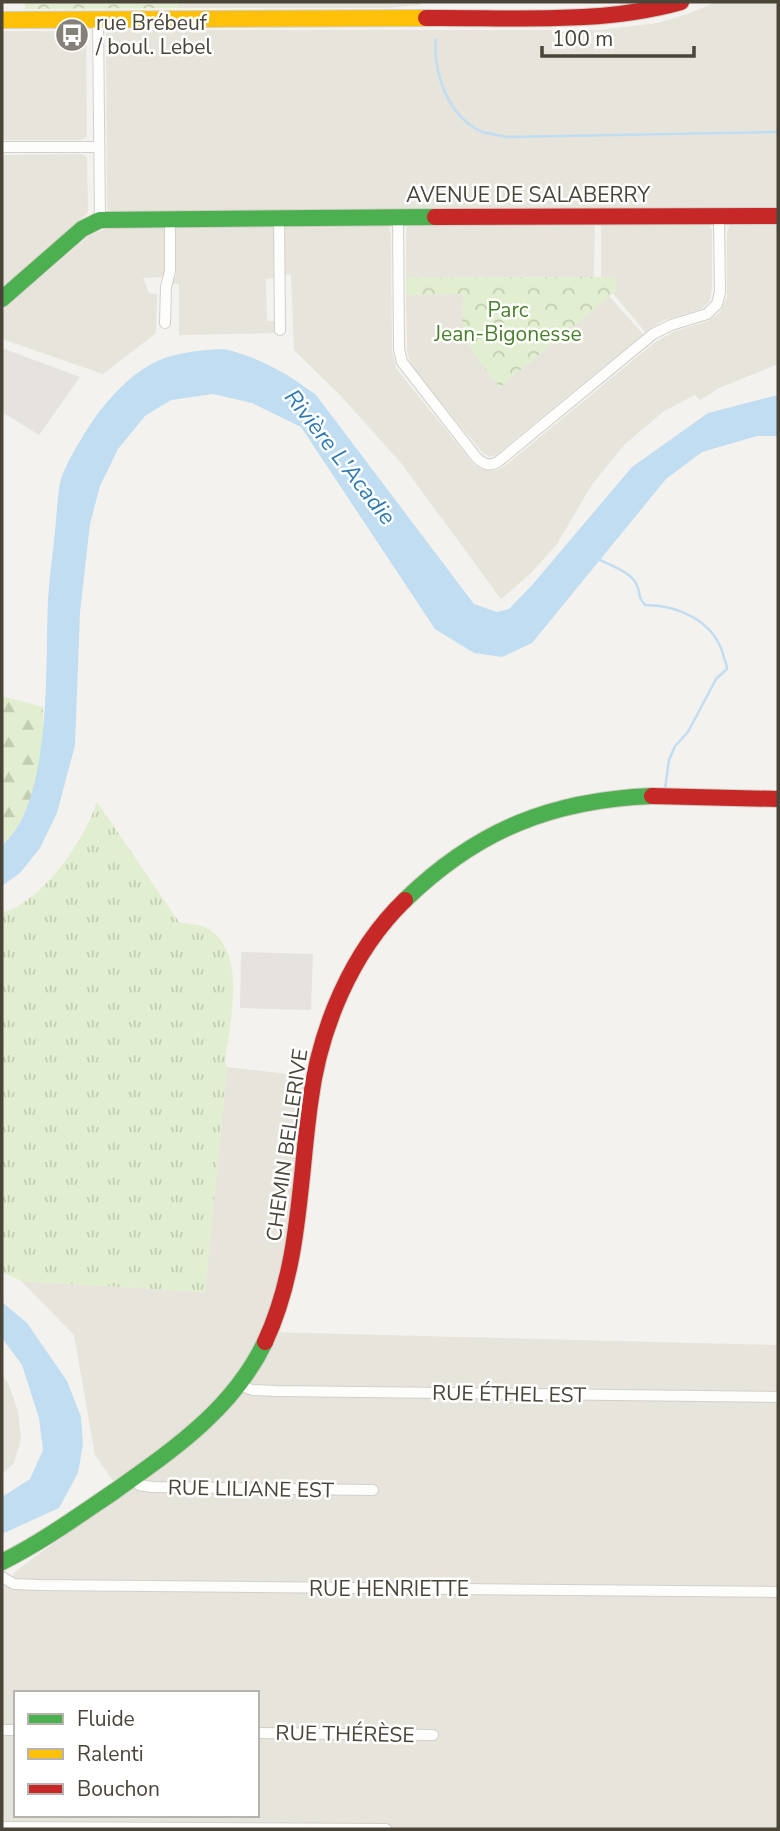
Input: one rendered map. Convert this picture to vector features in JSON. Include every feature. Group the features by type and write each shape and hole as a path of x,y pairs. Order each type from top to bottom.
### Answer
{"street":[{"path":"2,20 606,16 642,12 681,2"},
{"path":"2,299 82,229 100,220 98,19"},
{"path":"2,147 99,147"},
{"path":"398,216 400,359 407,372 478,459 489,465 499,461 653,334 713,310 719,297 719,216"},
{"name":"AVENUE DE SALABERRY","path":"100,220 398,216 778,216"},
{"path":"279,218 280,330"},
{"path":"165,323 166,287 170,271 170,219"},
{"name":"CHEMIN BELLERIVE","path":"2,1562 60,1529 200,1428 226,1403 255,1363 272,1330 290,1277 310,1103 325,1032 356,962 399,905 433,873 467,849 518,822 553,809 620,798 778,799"},
{"name":"RUE ÉTHEL EST","path":"240,1385 266,1391 778,1397"},
{"name":"RUE LILIANE EST","path":"132,1479 139,1485 152,1487 373,1490"},
{"name":"RUE HENRIETTE","path":"2,1577 8,1583 18,1585 778,1592"},
{"name":"RUE THÉRÈSE","path":"259,1733 433,1735"},
{"path":"2,1827 386,1829"}],"shaded area":[{"path":"179,2 420,2 420,5 389,8 179,8"},
{"path":"716,2 778,2 778,208 113,212 107,209 106,33 111,30 599,30 657,23"},
{"path":"2,31 86,31 87,137 80,140 2,140"},
{"path":"81,154 87,157 88,213 2,289 2,155"},
{"path":"595,221 594,277 406,278 406,233 407,227 413,223"},
{"path":"601,221 709,224 712,230 712,289 709,302 701,309 662,321 645,332 613,293 617,290 614,277 601,277"},
{"path":"778,222 778,364 719,388 700,400 695,395 664,411 624,445 591,486 557,544 531,573 501,599 401,463 340,395 294,350 291,275 282,273 284,224 388,224 391,233 392,350 396,368 474,465 494,471 505,466 654,343 675,331 708,321 719,313 727,297 727,232 731,223"},
{"path":"162,225 166,232 167,263 164,277 143,278 149,293 157,294 156,333 103,374 2,339 2,311 90,235 108,228"},
{"path":"272,225 275,278 266,279 267,321 278,321 276,333 179,335 179,284 171,284 176,276 176,226"},
{"path":"463,294 466,338 500,387 609,296 643,334 496,455 489,457 412,367 407,352 406,295"},
{"path":"2,348 80,377 39,435 2,412"},
{"path":"241,952 313,954 311,1010 240,1008"},
{"path":"227,1067 305,1076 285,1264 267,1332 778,1345 778,1829 2,1829 2,1589 18,1569 122,1494 95,1455 74,1335 21,1281 205,1292"},
{"path":"2,1375 8,1383 18,1411 21,1439 14,1463 2,1474"}],"green space":[{"path":"25,2 179,2 179,8 25,9"},
{"name":"Parc Jean-Bigonesse","path":"614,277 617,290 500,387 478,360 465,337 462,320 463,294 406,295 406,278"},
{"path":"2,696 43,707 43,745 34,788 23,815 2,845"},
{"path":"97,802 179,922 207,928 220,939 228,954 232,971 232,1009 205,1292 21,1281 2,1272 2,913 32,896 60,868 82,834"}],"water":[{"name":"Rivière L'Acadie","path":"224,349 249,356 272,367 316,395 474,604 497,612 509,609 533,584 632,467 708,413 778,395 778,436 757,436 702,452 666,479 532,643 502,657 474,653 435,629 301,427 252,403 213,394 171,400 145,416 118,449 100,486 90,524 80,612 75,745 57,813 40,848 20,873 2,886 2,845 18,825 30,798 38,766 46,694 49,591 58,495 63,475 95,417 134,376 159,360 172,356"},
{"path":"2,1302 27,1323 67,1381 81,1417 83,1444 78,1473 59,1508 2,1534 2,1497 30,1479 43,1450 39,1418 22,1365 2,1338"}],"waterway":[{"path":"436,40 440,79 451,104 469,124 486,133 507,137 778,132"},
{"path":"600,560 632,578 645,605 669,608 702,624 718,642 727,665 727,669 716,679 688,732 675,746 669,760 665,789"}],"traffic: fast":[{"path":"2,299 82,229 100,220 435,217"},
{"path":"405,900 460,855 488,837 518,823 581,804 652,796"},
{"path":"2,1562 74,1519 180,1443 219,1408 236,1388 265,1342"}],"traffic: slow":[{"path":"2,20 426,18"}],"traffic: jam":[{"path":"426,18 587,17 681,2"},
{"path":"435,217 778,216"},
{"path":"652,796 778,799"},
{"path":"265,1342 277,1314 292,1255 310,1104 321,1048 341,994 354,968 369,943 405,900"}],"place":[{"name":"rue Brébeuf / boul. Lebel","path":"72,35"}]}
